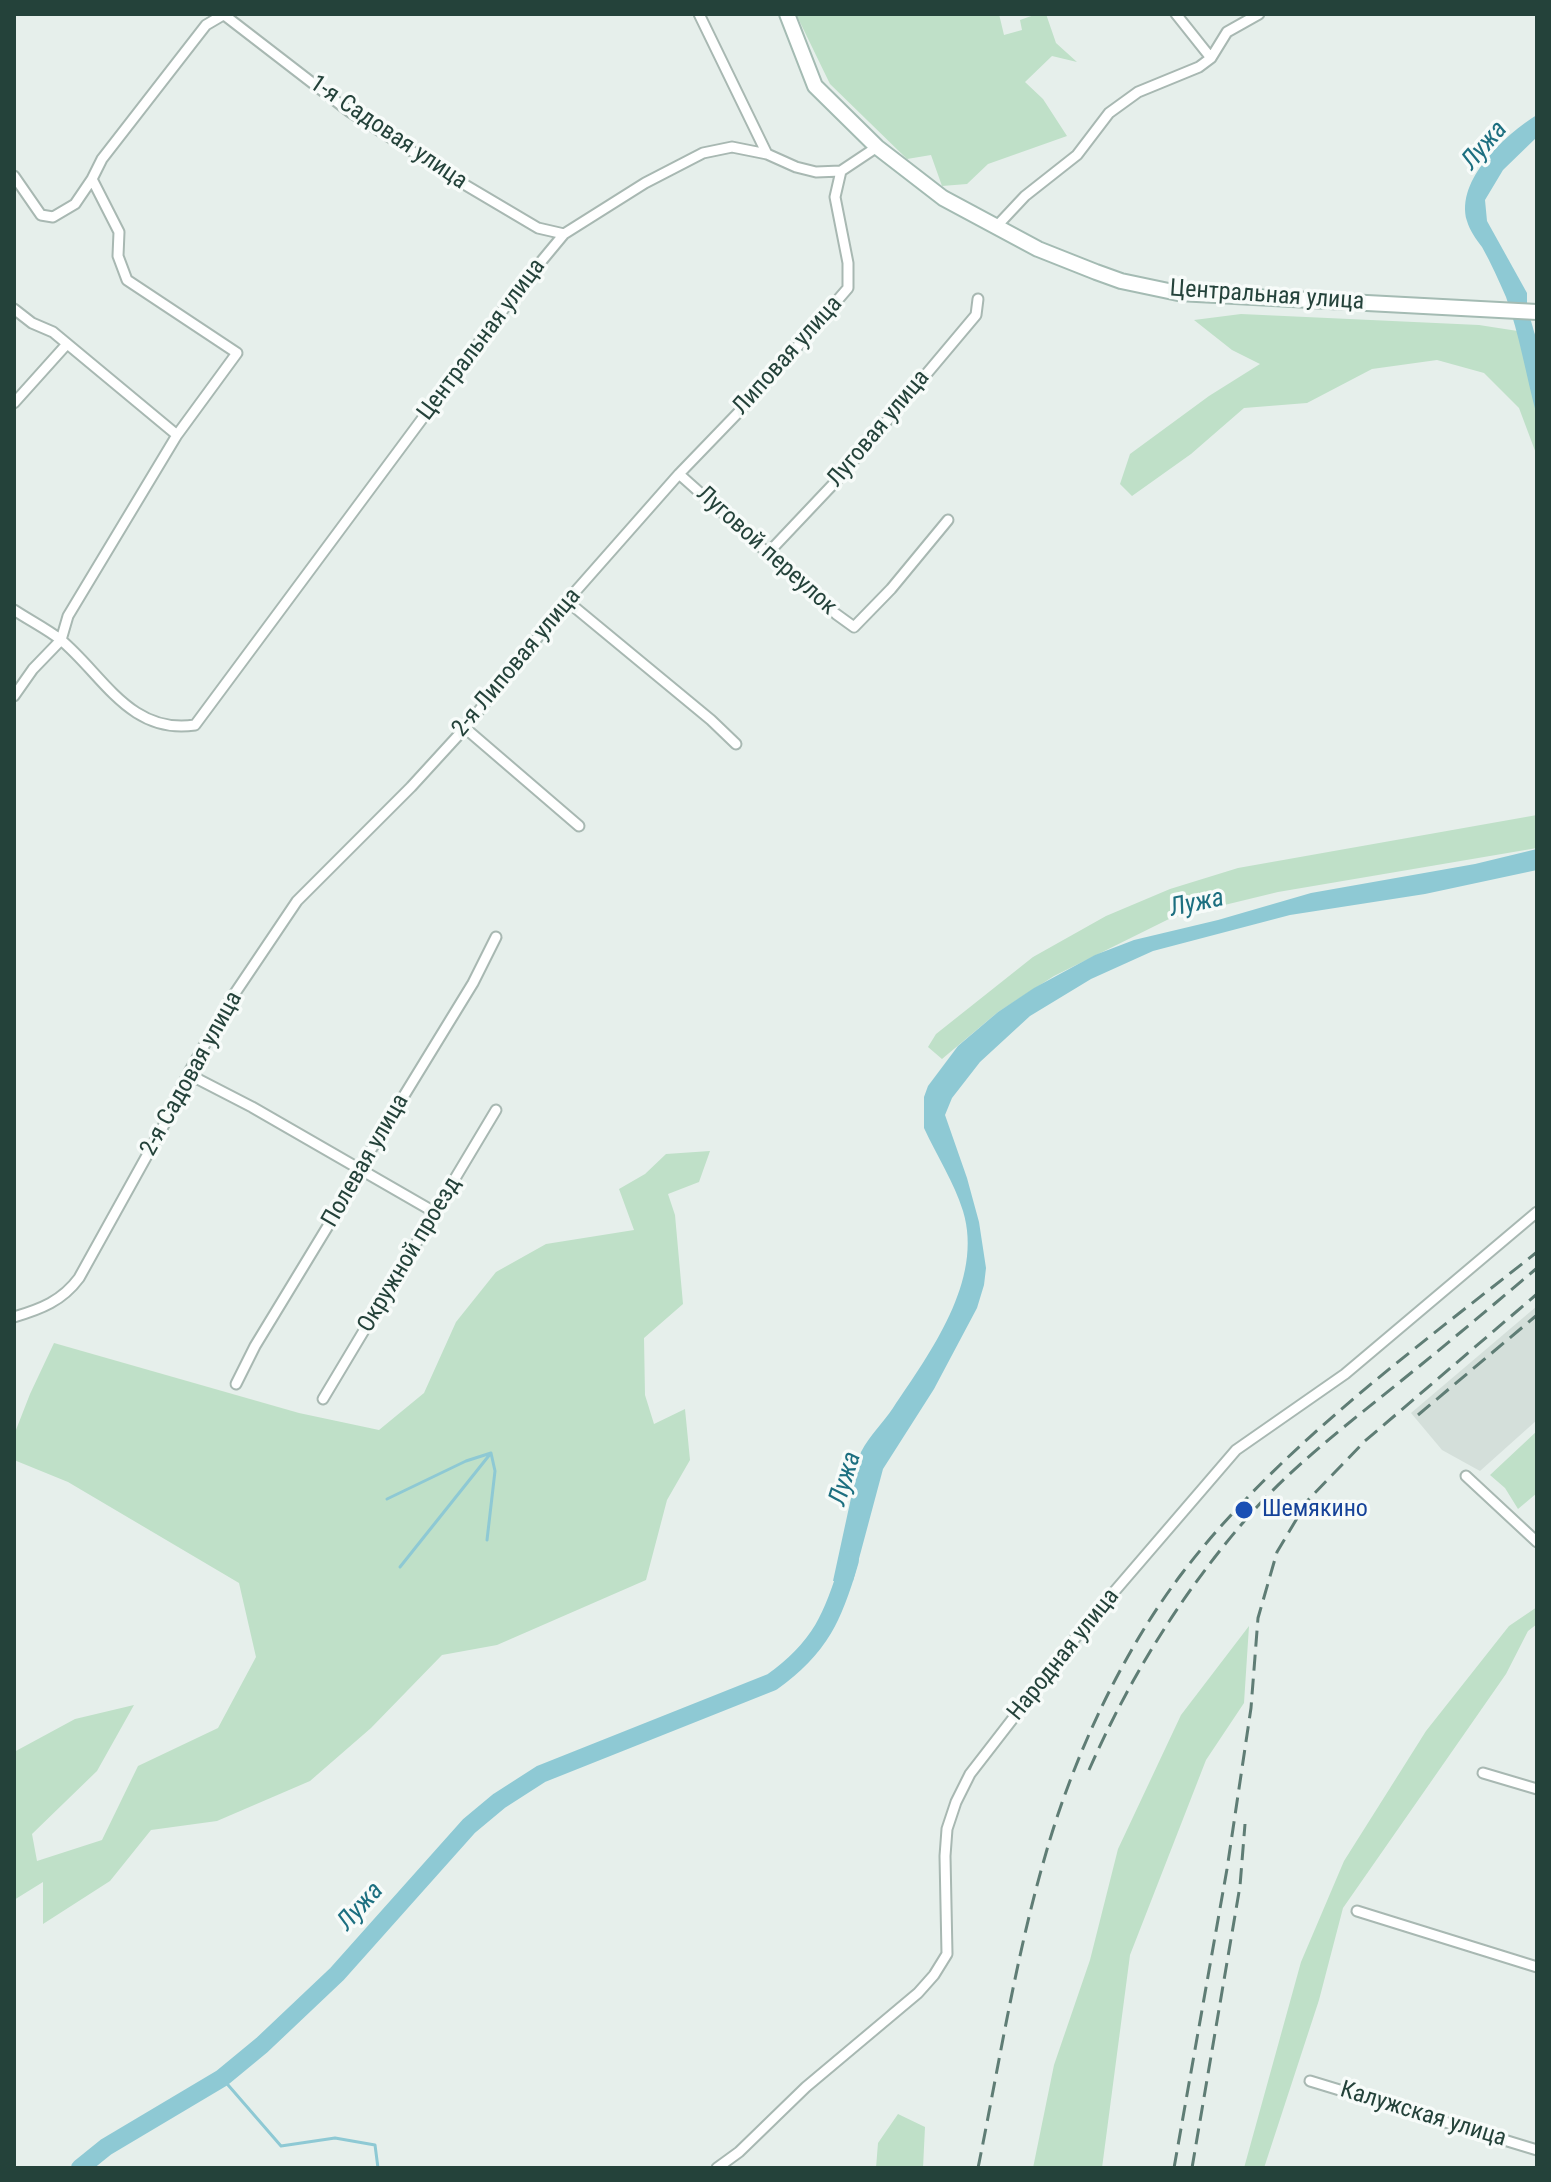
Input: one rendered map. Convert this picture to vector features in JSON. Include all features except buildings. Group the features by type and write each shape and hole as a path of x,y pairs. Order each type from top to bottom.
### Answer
{"street":[{"path":"14,176 41,215 53,217 75,204 102,159 206,25 223,14"},
{"name":"1-я Садовая улица","path":"223,14 350,112 538,228 564,234"},
{"path":"699,14 767,154"},
{"name":"Центральная улица","path":"787,14 815,86 877,147 943,198 995,228 1096,272 1121,281 1178,293 1537,312"},
{"path":"1176,14 1211,58"},
{"path":"995,228 1025,196 1077,155 1109,113 1138,92 1178,78 1211,58 1227,32 1259,14"},
{"name":"Центральная улица","path":"61,640 118,701 160,725 176,728 195,725 520,287 564,234 645,183 703,153 732,147 767,154 816,172 841,171"},
{"path":"841,171 877,147"},
{"name":"Липовая улица","path":"679,474 761,389 848,288 848,263 835,197 841,171"},
{"path":"14,696 33,669 61,640 68,616 177,435 237,353 127,280 118,256 119,232 92,179"},
{"name":"Луговая улица","path":"769,552 839,478 976,315 978,299"},
{"path":"14,309 32,323 53,332 177,435"},
{"path":"14,403 67,344"},
{"name":"Луговой переулок","path":"679,474 854,627 891,589 948,520"},
{"name":"2-я Липовая улица","path":"351,847 465,728 567,601 679,474"},
{"path":"567,601 736,744"},
{"path":"14,610 61,640"},
{"path":"465,728 579,826"},
{"name":"2-я Садовая улица","path":"14,1317 45,1308 68,1292 79,1278 229,1002 297,901 351,847"},
{"name":"Полевая улица","path":"236,1384 255,1346 362,1170 364,1161 473,983 496,937"},
{"path":"188,1074 436,1213"},
{"name":"Окружной проезд","path":"323,1399 496,1110"},
{"name":"Народная улица","path":"717,2168 739,2152 806,2087 918,1993 934,1975 947,1954 945,1856 947,1829 956,1802 970,1774 1102,1606 1236,1450 1345,1374 1537,1212"},
{"path":"1466,1476 1537,1542"},
{"path":"1483,1773 1537,1789"},
{"path":"1357,1911 1537,1967"},
{"name":"Калужская улица","path":"1310,2081 1537,2150"}],"shaded area":[{"path":"1537,1306 1537,1420 1480,1471 1442,1450 1411,1413"}],"green space":[{"path":"796,14 999,14 1004,35 1022,30 1020,20 1046,14 1056,43 1077,62 1052,56 1025,82 1043,99 1067,136 988,164 967,184 942,186 931,155 907,159 830,84"},
{"path":"1241,314 1479,325 1537,334 1537,456 1519,408 1484,373 1437,360 1372,369 1307,403 1244,408 1191,454 1132,496 1120,484 1130,454 1209,396 1260,364 1232,350 1194,320"},
{"path":"1537,815 1537,848 1278,892 1171,918 1054,976 998,1012 942,1059 928,1047 936,1034 1033,957 1106,916 1170,889 1238,868"},
{"path":"710,1151 699,1182 668,1194 675,1215 683,1304 644,1338 645,1395 654,1424 685,1409 690,1460 667,1500 646,1580 497,1645 442,1655 371,1728 310,1781 217,1821 151,1830 110,1881 43,1924 43,1882 14,1900 14,1752 75,1719 134,1705 97,1771 32,1834 37,1861 102,1840 138,1766 218,1728 256,1657 239,1583 68,1482 14,1460 14,1435 54,1343 299,1413 379,1430 424,1393 456,1322 496,1272 546,1244 634,1230 619,1189 645,1174 666,1154"},
{"path":"1537,1431 1537,1493 1518,1509 1505,1488 1490,1475"},
{"path":"1537,1607 1537,1624 1528,1631 1506,1674 1343,1908 1319,2000 1264,2168 1244,2168 1301,1962 1344,1861 1426,1731 1509,1626"},
{"path":"1249,1626 1244,1703 1206,1760 1130,1955 1102,2168 1033,2168 1054,2065 1090,1960 1118,1849 1181,1715"},
{"path":"898,2114 925,2127 923,2168 876,2168 878,2143"}],"water":[{"path":"1537,115 1537,137 1503,170 1485,200 1487,221 1527,293 1527,307 1537,342 1537,416 1506,297 1470,228 1465,205 1476,174 1486,160 1511,134"},
{"path":"1537,849 1537,870 1425,894 1290,915 1153,951 1091,979 1030,1016 980,1062 952,1098 945,1115 979,1222 986,1268 984,1285 977,1308 934,1389 883,1469 853,1581 833,1581 861,1452 937,1340 960,1289 968,1237 963,1211 924,1128 924,1097 928,1086 958,1046 998,1012 1034,988 1095,955 1134,940 1311,893 1475,864"}],"waterway":[{"path":"387,1499 466,1461 491,1453"},
{"path":"400,1567 491,1453 495,1471 487,1540"},
{"name":"Лужа","path":"80,2168 106,2147 222,2078 262,2045 337,1974 469,1826 499,1801 541,1774 772,1682 802,1656 823,1629 838,1598 850,1560"},
{"path":"222,2078 281,2146 335,2138 375,2145 378,2168"}],"railway":[{"path":"978,2168 1024,1936 1055,1823 1083,1747 1139,1637 1183,1572 1221,1526 1305,1441 1537,1252"},
{"path":"1089,1770 1121,1703 1158,1638 1200,1577 1247,1518 1321,1446 1537,1268"},
{"path":"1174,2168 1227,1869 1251,1708 1258,1618 1277,1552 1308,1500 1365,1441 1537,1294"},
{"path":"1418,1415 1537,1315"},
{"path":"1192,2168 1240,1886 1245,1824"}],"place":[{"name":"Шемякино","path":"1244,1510"}]}
